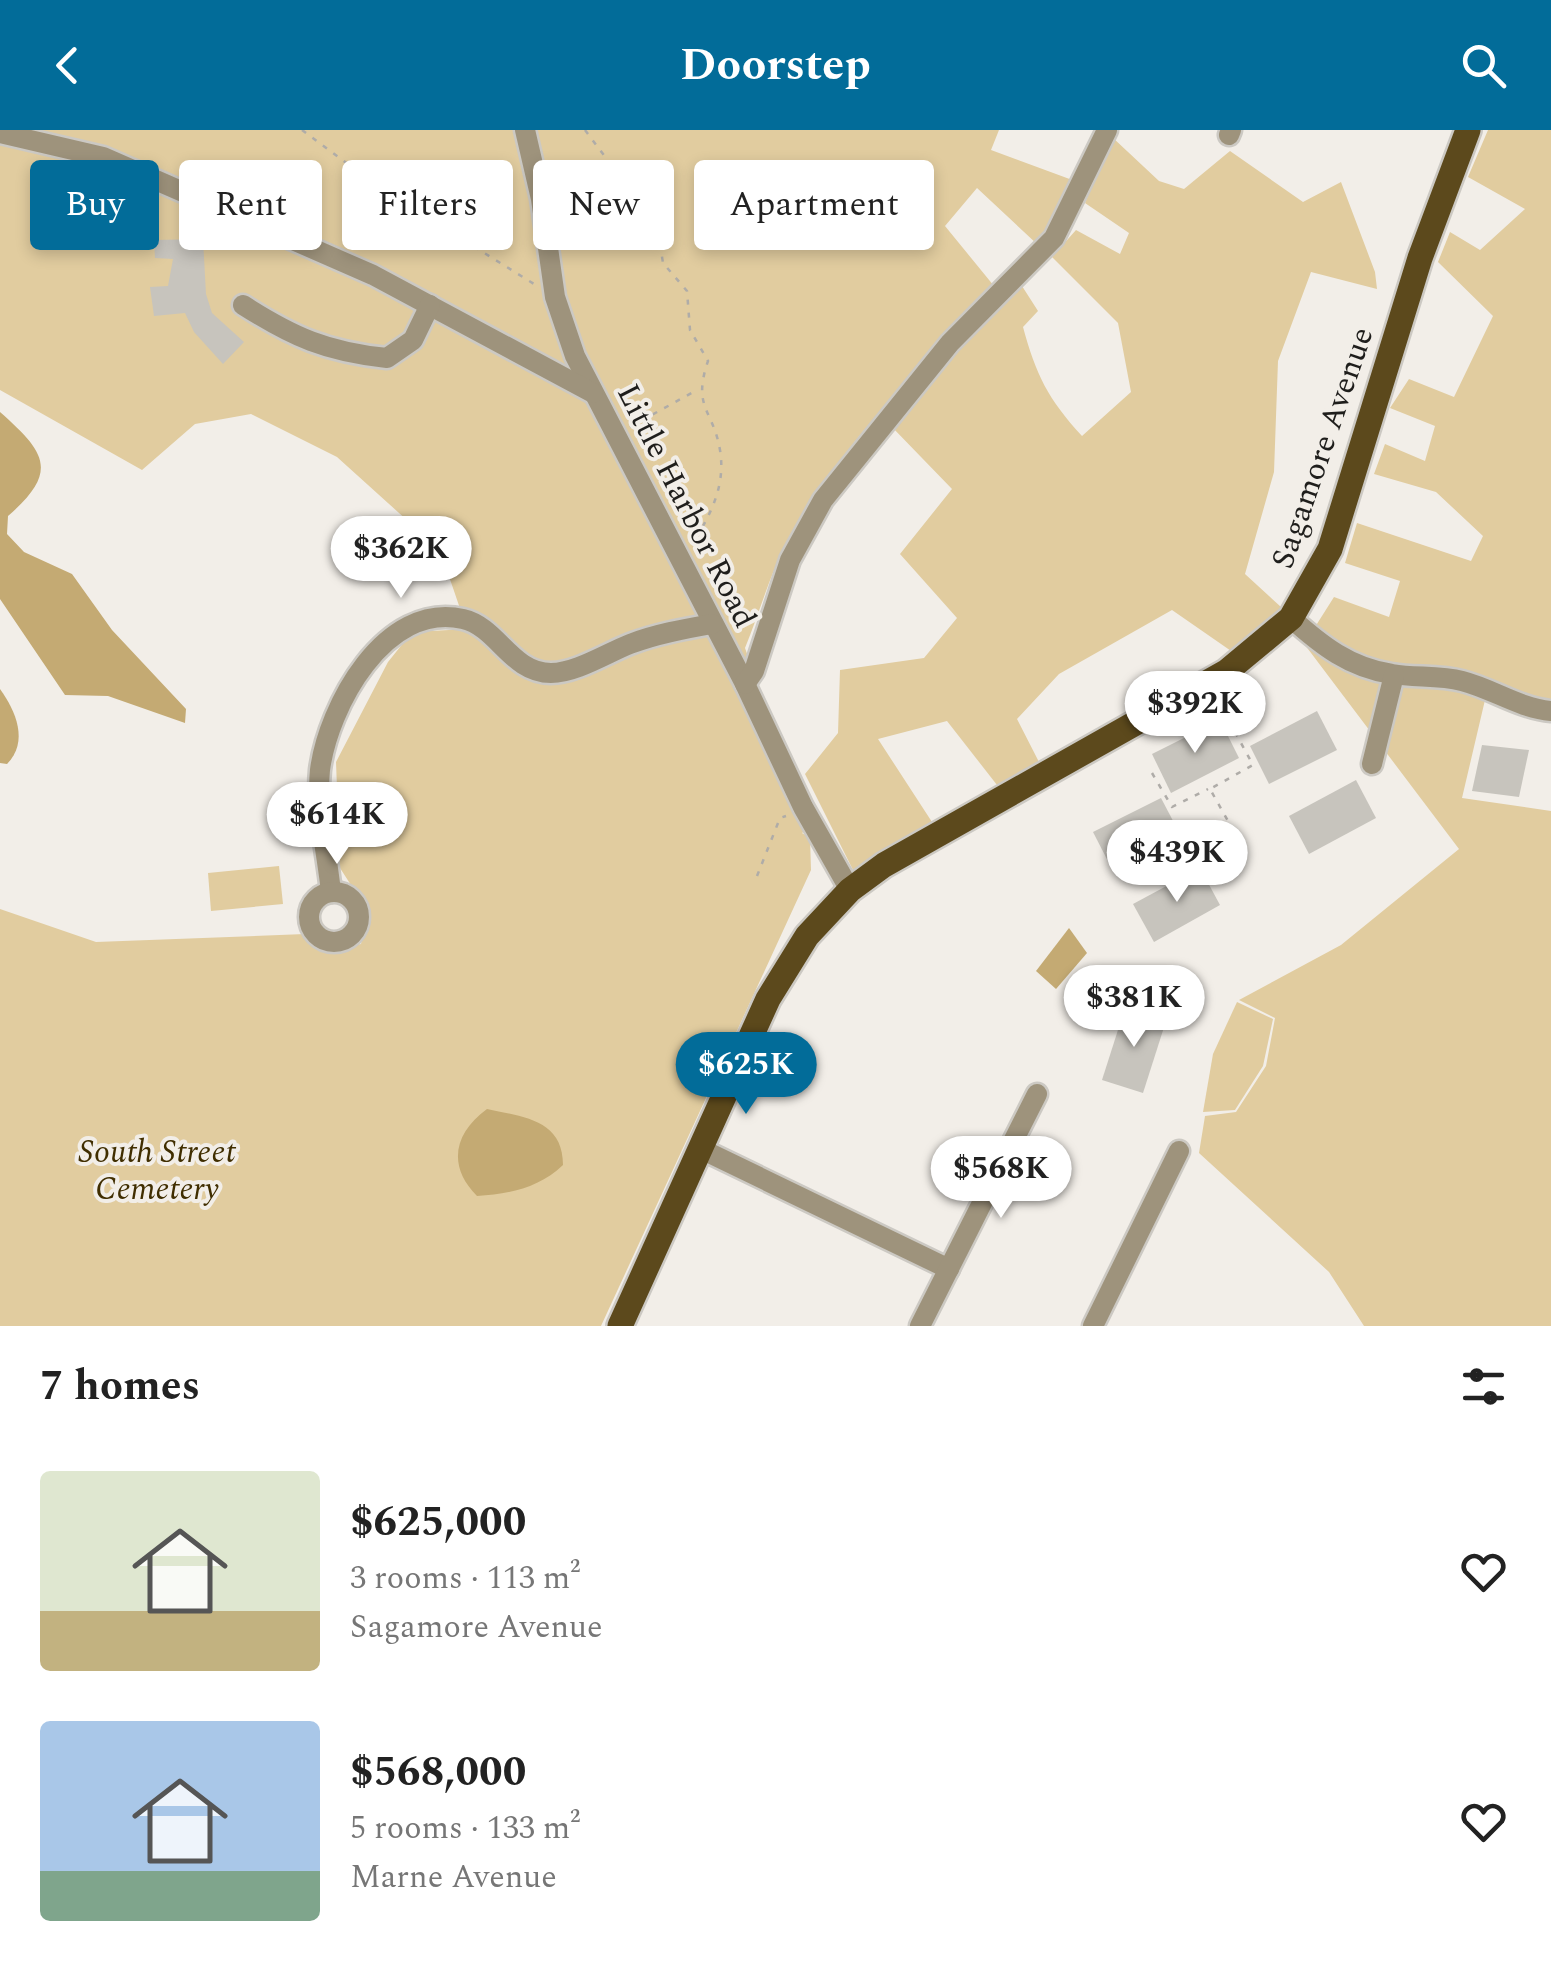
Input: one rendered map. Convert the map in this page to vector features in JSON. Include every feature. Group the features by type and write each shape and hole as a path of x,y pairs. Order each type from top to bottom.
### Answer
{"main road":[{"name":"Sagamore Avenue","path":"620,1326 778,978 807,936 850,890 908,851 1226,672 1291,618 1330,549 1420,258 1468,130"}],"street":[{"name":"Little Harbor Road","path":"524,130 541,199 554,296 574,356 746,684 803,807 850,890"},
{"path":"746,684 754,671 790,560 823,500 950,343 1054,238 1107,130"},
{"path":"0,133 103,157 373,275 594,394"},
{"path":"242,306 288,334 338,353 387,358 412,340 430,305"},
{"path":"331,892 320,792 330,728 380,646 409,624 441,618 464,619 532,670 554,674 633,643 712,624"},
{"path":"1291,618 1322,646 1355,665 1394,675 1464,682 1536,710 1551,711"},
{"path":"1372,764 1394,675"},
{"path":"920,1326 1037,1094"},
{"path":"701,1149 949,1269"},
{"path":"1093,1326 1179,1151"}],"path":[{"path":"302,130 380,188 554,296"},
{"path":"585,130 612,166 648,170 663,262 687,291 690,330 708,361 699,390 720,451 718,501 682,563"},
{"path":"616,434 699,390"},
{"path":"1152,774 1172,807 1210,789 1252,765 1235,732"},
{"path":"1210,789 1236,837"},
{"path":"758,876 780,818 803,807"}],"green space":[{"name":"South Street Cemetery","path":"0,130 999,130 991,150 1075,181 1057,221 1038,245 977,188 945,226 994,286 838,463 794,528 773,572 745,648 808,829 802,833 810,838 811,870 601,1326 0,1326 0,909 96,942 305,934 325,949 361,944 367,910 340,868 336,762 388,662 412,632 467,629 440,550 337,457 251,414 195,424 142,470 0,390"},
{"path":"1488,130 1551,130 1551,704 1357,659 1315,627 1334,597 1389,617 1400,581 1345,563 1357,523 1471,561 1483,536 1436,492 1374,474 1385,444 1425,461 1435,426 1390,408 1409,379 1454,397 1493,316 1438,262 1450,232 1480,250 1525,209 1468,177"},
{"path":"1112,137 1159,181 1184,189 1230,151 1303,202 1341,182 1375,272 1377,289 1311,272 1278,361 1274,472 1245,574 1281,607 1261,633 1234,653 1172,610 1059,674 1017,719 1040,764 997,785 947,721 878,739 932,822 853,870 805,774 838,733 840,670 924,658 957,618 900,554 952,489 891,426 955,350 1022,286 1038,311 1023,327 1038,373 1060,410 1082,436 1131,392 1118,323 1052,257 1076,230 1120,254 1129,233 1085,203"},
{"path":"1305,645 1485,700 1462,798 1551,811 1551,1326 1364,1326 1329,1272 1199,1153 1205,1116 1236,1112 1266,1066 1275,1018 1239,1000 1341,945 1459,849"},
{"path":"279,866 283,904 211,911 208,873"},
{"path":"1237,1002 1273,1019 1263,1066 1235,1110 1203,1112 1213,1054"}],"shaded area":[{"path":"0,412 28,439 40,462 35,486 8,516 7,534 24,552 72,574 112,630 186,709 185,723 108,696 65,695 0,599"},
{"path":"0,689 11,707 19,736 7,764 0,763"},
{"path":"1069,928 1087,953 1056,989 1036,971"},
{"path":"487,1109 527,1118 549,1130 561,1150 563,1165 523,1188 477,1196 461,1173 458,1150 467,1128"}],"building":[{"path":"179,239 179,250 204,250 206,294 212,313 244,342 223,364 194,332 185,313 154,316 150,287 168,286 173,259 155,258 159,240"},
{"path":"1317,711 1337,750 1269,784 1250,746"},
{"path":"1220,720 1239,758 1171,793 1152,754"},
{"path":"1482,745 1529,750 1519,797 1472,791"},
{"path":"1356,780 1376,818 1309,854 1289,816"},
{"path":"1161,798 1181,836 1113,871 1093,832"},
{"path":"1200,868 1220,905 1154,942 1133,904"},
{"path":"1125,1008 1166,1021 1143,1093 1102,1080"}]}
